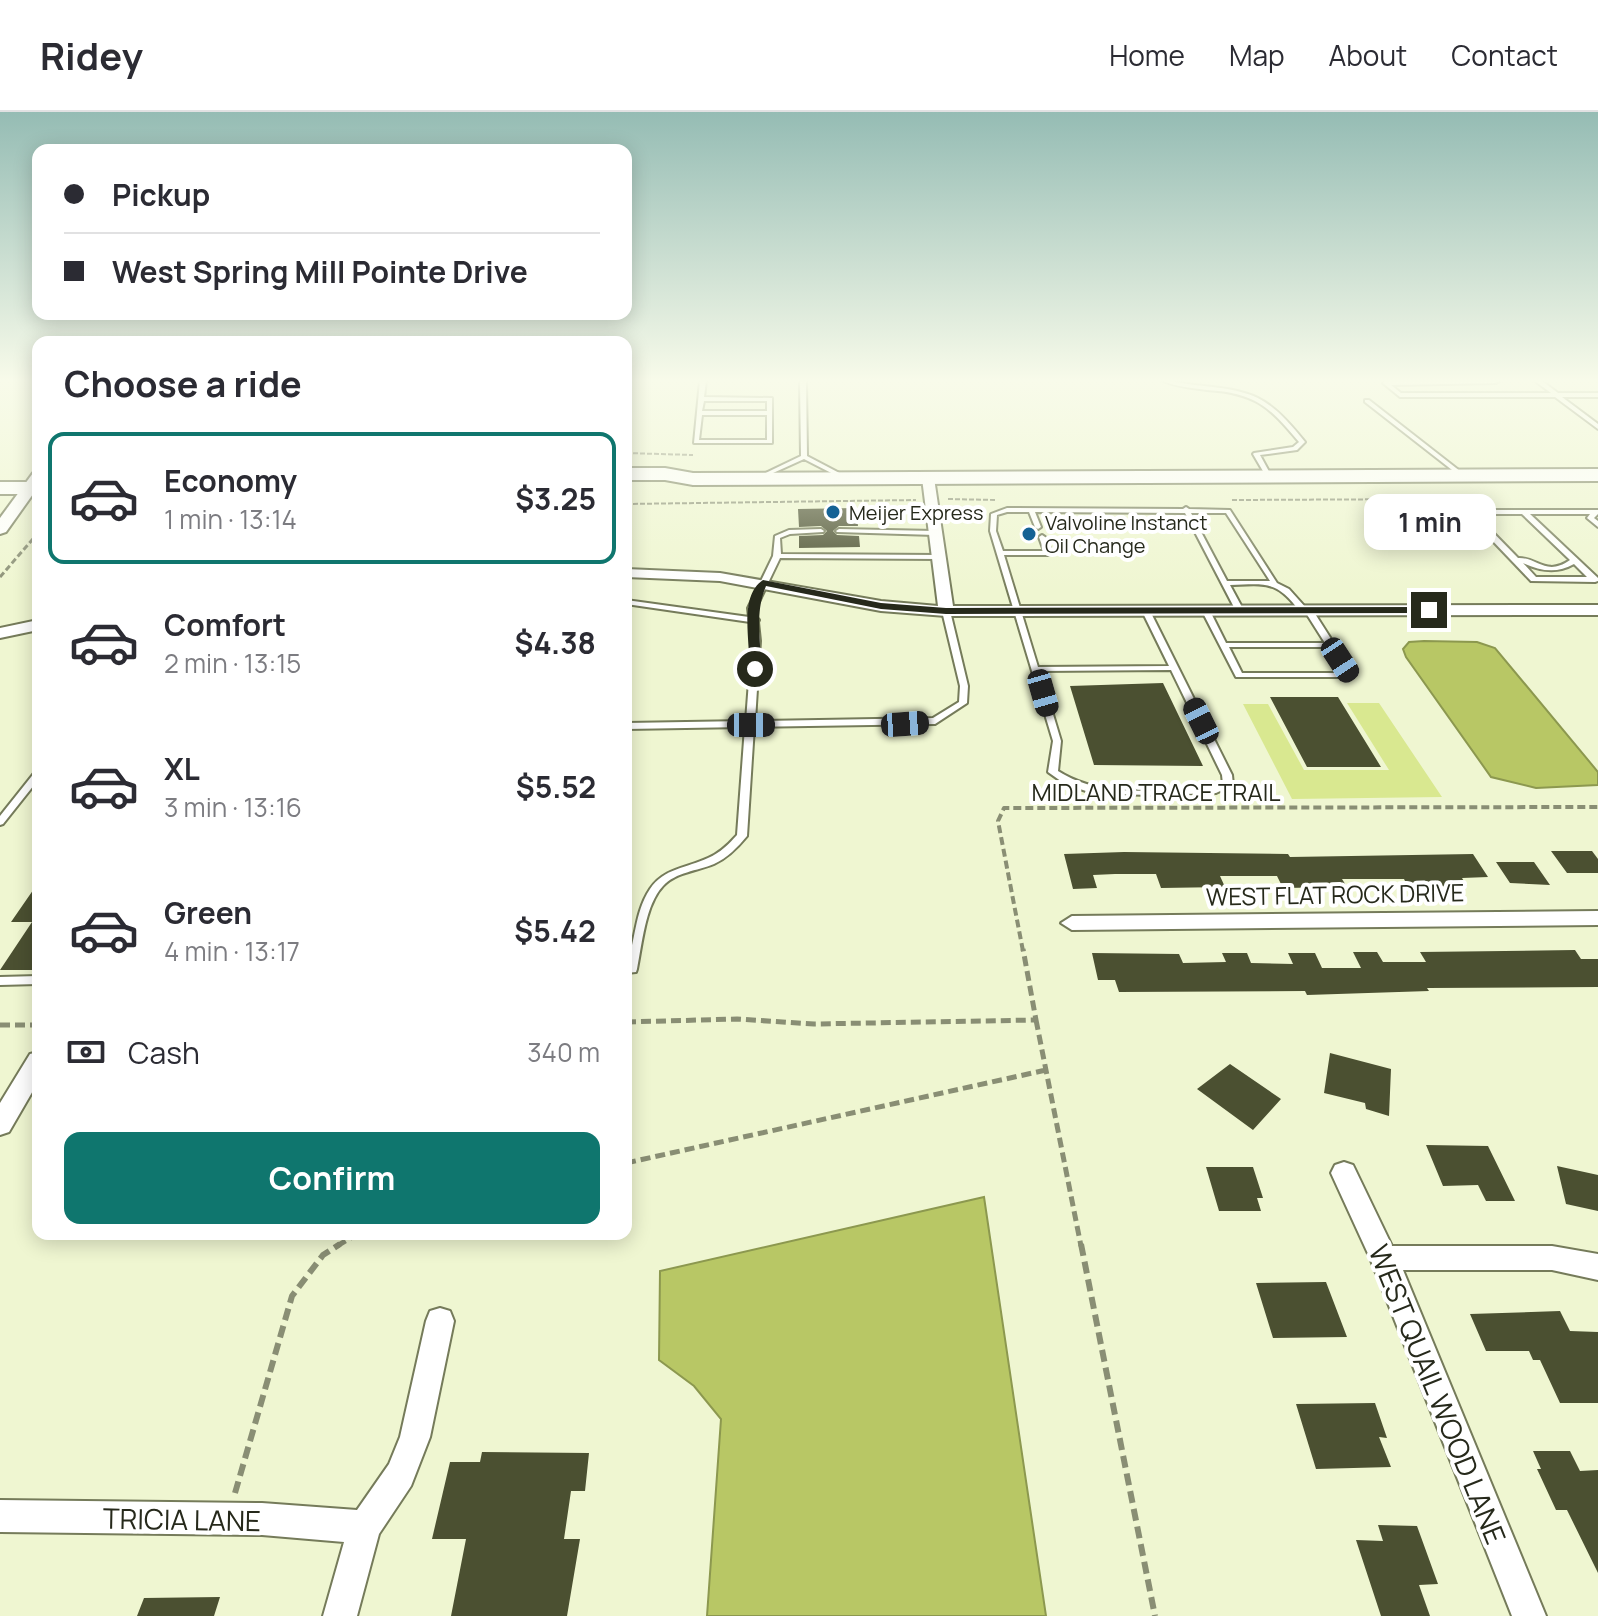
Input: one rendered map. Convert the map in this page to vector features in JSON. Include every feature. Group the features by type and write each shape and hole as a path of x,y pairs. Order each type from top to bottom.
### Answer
{"main road":[{"path":"632,474 665,474 693,479 1598,475"},
{"path":"0,477 32,481"},
{"path":"632,485 666,485 693,479"},
{"path":"0,488 32,482"}],"street":[{"path":"928,478 946,611"},
{"path":"0,529 32,486"},
{"path":"632,573 763,583 881,606 946,611 1598,610"},
{"path":"0,633 32,626"},
{"name":"WEST FLAT ROCK DRIVE","path":"1072,923 1598,918"},
{"path":"0,1125 32,1071"},
{"name":"WEST QUAIL WOOD LANE","path":"1344,1173 1384,1258 1529,1616"},
{"path":"1384,1258 1552,1258 1598,1267"},
{"path":"340,1616 365,1527 400,1475 415,1437 440,1321"},
{"name":"TRICIA LANE","path":"0,1516 227,1519 365,1527"}],"lane":[{"path":"804,451 804,457"},
{"path":"1269,477 1256,454 1278,451"},
{"path":"1431,451 1463,476"},
{"path":"804,457 846,478"},
{"path":"755,479 804,457"},
{"path":"1186,509 1240,611"},
{"path":"1031,510 1038,527"},
{"path":"1146,611 1227,775 1228,785 1216,790 1097,791 1065,783 1053,772 1057,741 1000,553 992,522 994,514 1031,510 1228,511 1274,582"},
{"path":"1445,512 1596,512"},
{"path":"1469,512 1534,579 1596,581"},
{"path":"1524,512 1596,581"},
{"path":"1596,512 1590,518 1598,525"},
{"path":"844,541 862,544 935,533"},
{"path":"632,969 645,908 664,878 723,859 742,836 751,725 755,620 752,608 777,556 777,537 802,544 818,541"},
{"path":"1000,553 1048,553 1042,537"},
{"path":"777,556 802,544 844,541 939,557"},
{"path":"1497,541 1528,564 1541,568 1559,568 1570,565 1574,560"},
{"path":"1206,611 1239,675 1350,675 1290,590 1274,582 1225,583"},
{"path":"632,603 755,620"},
{"path":"632,726 905,724 935,721 952,714 963,703 964,686 946,611"},
{"path":"1225,645 1331,645"},
{"path":"1036,669 1174,668"},
{"path":"0,822 32,782"},
{"path":"0,981 32,980"}],"path":[{"path":"0,577 32,540"},
{"name":"MIDLAND TRACE TRAIL","path":"1036,1020 998,821 1004,808 1598,807"},
{"path":"632,1022 737,1019 814,1024 1036,1020 1155,1616"},
{"path":"0,1025 32,1025"},
{"path":"632,1162 1046,1070"},
{"path":"227,1519 292,1296 323,1255 347,1240"}],"shaded area":[{"path":"1409,642 1477,642 1495,648 1598,772 1598,785 1536,788 1491,777 1406,657 1403,649"},
{"path":"1347,703 1379,703 1442,797 1292,799 1243,704 1268,704 1304,770 1389,770"},
{"path":"984,1197 1046,1616 707,1616 721,1419 694,1386 659,1360 660,1271"}],"building":[{"path":"856,508 858,526 839,526 833,531 837,535 859,536 860,547 799,548 799,536 823,535 827,531 821,526 799,527 798,509"},
{"path":"1163,683 1203,766 1094,765 1070,686"},
{"path":"1270,697 1338,697 1381,767 1307,767"},
{"path":"1551,851 1592,851 1598,859 1598,873 1567,873"},
{"path":"1064,854 1288,854 1290,857 1473,854 1488,877 1462,878 1467,886 1408,887 1404,879 1342,879 1347,887 1283,888 1277,876 1220,876 1225,887 1161,888 1156,874 1115,874 1093,875 1097,888 1073,889"},
{"path":"1496,862 1534,862 1550,885 1510,883"},
{"path":"32,892 32,922 11,922"},
{"path":"32,922 32,970 0,970"},
{"path":"1575,950 1581,959 1598,959 1598,987 1427,988 1429,991 1307,995 1305,991 1119,992 1115,980 1098,980 1092,953 1179,954 1183,963 1226,962 1222,953 1247,953 1251,963 1293,964 1288,953 1315,953 1322,968 1361,968 1353,952 1377,952 1383,962 1426,962 1420,952"},
{"path":"1330,1053 1391,1069 1389,1116 1366,1109 1365,1103 1324,1093"},
{"path":"1230,1064 1281,1099 1253,1130 1197,1089"},
{"path":"1426,1145 1488,1146 1515,1201 1486,1201 1478,1185 1443,1186"},
{"path":"1557,1166 1598,1175 1598,1211 1566,1204"},
{"path":"1206,1167 1253,1167 1263,1198 1257,1198 1261,1211 1219,1211"},
{"path":"1326,1282 1347,1337 1273,1338 1256,1283"},
{"path":"1560,1311 1570,1331 1598,1332 1598,1403 1560,1403 1540,1360 1533,1360 1529,1351 1486,1351 1470,1314"},
{"path":"1375,1403 1387,1438 1379,1437 1391,1467 1316,1469 1296,1404"},
{"path":"1533,1451 1570,1451 1580,1471 1598,1470 1598,1573 1567,1510 1556,1510 1537,1469 1541,1469"},
{"path":"482,1452 589,1453 585,1491 571,1491 564,1539 580,1539 567,1616 451,1616 466,1539 432,1539 450,1462 480,1462"},
{"path":"1378,1525 1417,1526 1438,1584 1419,1585 1430,1616 1381,1616 1356,1540 1383,1541"},
{"path":"220,1597 214,1616 137,1616 144,1598"}],"place":[{"name":"Meijer Express","path":"833,512"},
{"name":"Valvoline Instanct Oil Change","path":"1029,534"}],"route":[{"path":"755,669 755,620 752,608 763,583 881,606 946,611 1429,610"}]}
